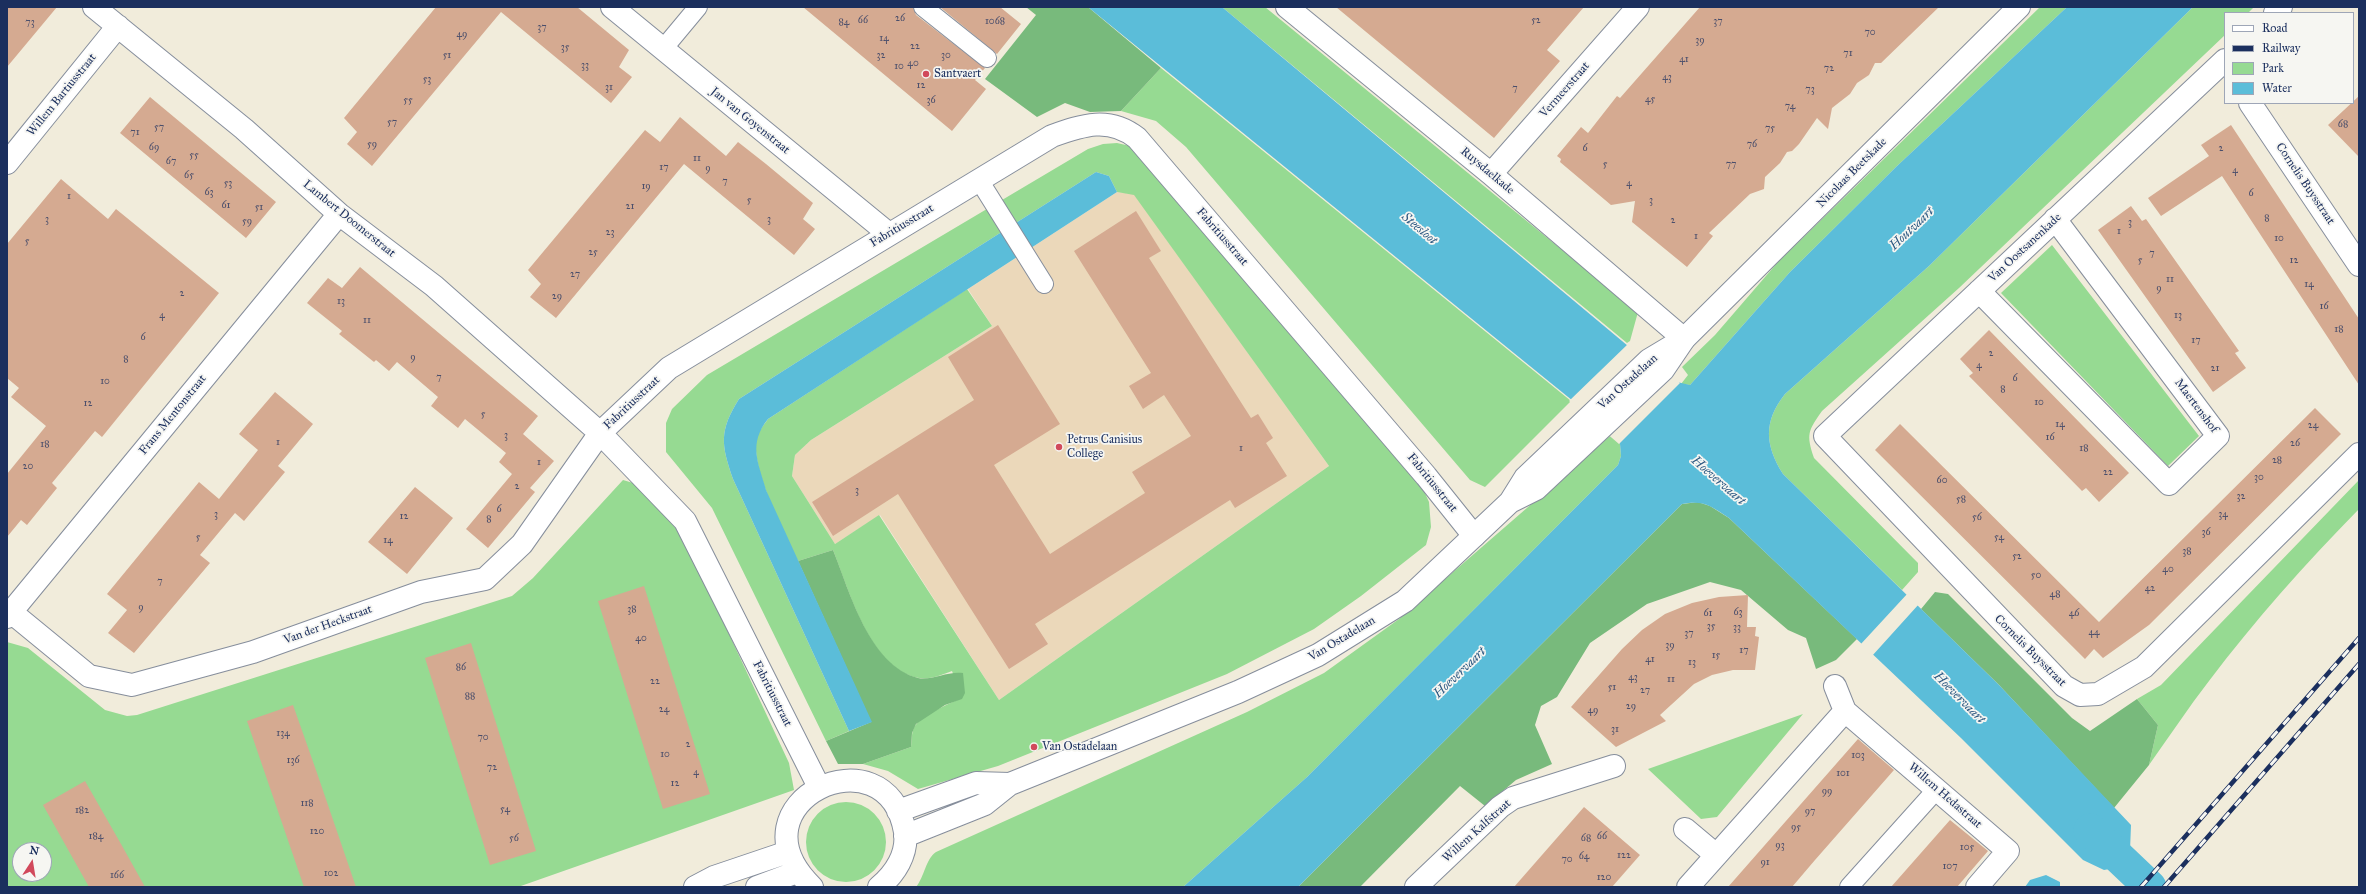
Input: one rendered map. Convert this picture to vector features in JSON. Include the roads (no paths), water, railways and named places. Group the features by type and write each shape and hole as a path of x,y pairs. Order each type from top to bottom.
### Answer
{"street":[{"name":"Lambert Doomerstraat","path":"94,7 244,129 339,214 434,286 600,433"},
{"name":"Jan van Goyenstraat","path":"612,7 889,234"},
{"name":"Ruysdaelkade","path":"1288,7 1491,174 1684,339"},
{"name":"Vermeerstraat","path":"1491,174 1638,7"},
{"name":"Nicolaas Beetskade","path":"1684,339 2019,7"},
{"name":"Willem Bartiusstraat","path":"7,163 118,26"},
{"name":"Van Oostsanenkade","path":"1825,436 2224,63"},
{"name":"Cornelis Buysstraat","path":"2251,104 2359,265"},
{"name":"Fabritiusstraat","path":"819,787 685,521 600,433 669,368 1052,136 1080,126 1110,124 1128,130 1137,138 1426,476 1474,536"},
{"name":"Frans Mentonstraat","path":"9,615 339,214"},
{"name":"Maertenshof","path":"1979,291 2169,484 2218,436 2055,220"},
{"name":"Van Ostadelaan","path":"905,836 985,804 1010,784 1238,692 1318,655 1405,601 1510,502 1526,478 1595,423 1684,339"},
{"name":"Van der Heckstraat","path":"9,615 89,676 132,685 253,652 421,592 485,579 522,544 600,433"},
{"name":"Cornelis Buysstraat","path":"1825,436 2064,686 2080,695 2098,694 2144,667 2359,454"},
{"name":"Willem Hedastraat","path":"1836,686 1845,711 2008,851 1977,887"},
{"path":"1688,887 1845,711"},
{"name":"Willem Kalfstraat","path":"1416,887 1500,807 1514,798 1614,766"},
{"path":"812,887 796,872 788,852 787,832 793,814 803,798 819,787 836,781 860,782 872,786 887,796 898,811 905,836 902,858 891,878 879,887"},
{"name":"Van Ostadelaan","path":"898,811 976,783 1010,784"},
{"path":"1685,829 1716,855"},
{"path":"695,887 714,877 788,852"},
{"path":"757,887 796,872"}],"lane":[{"path":"663,49 698,7"},
{"path":"923,7 987,58"},
{"path":"979,180 1044,284"},
{"path":"1849,887 1937,789"}],"water":[{"path":"1088,7 1222,7 1628,346 1677,382 1690,385 1790,272 1897,166 2067,7 2193,7 1929,266 1785,394 1773,414 1769,434 1773,453 1783,474 1999,685 2131,825 2130,851 2115,868 2104,870 2083,860 1961,738 1729,518 1707,505 1690,503 1682,504 1298,887 1183,887 1307,777 1618,465 1621,456 1620,444 1573,401"},
{"path":"1096,172 1109,176 1117,192 768,419 758,437 756,453 766,490 872,722 849,731 733,479 724,447 725,429 728,420 739,399"},
{"path":"2046,875 2060,882 2060,887 2025,887 2030,880"}],"waterway":[{"name":"Hoevervaart","path":"2090,830 2150,887"}],"railway":[{"path":"2141,887 2359,638"},
{"path":"2164,887 2359,664"}],"place":[{"name":"Santvaert","path":"926,74"},
{"name":"Petrus Canisius College","path":"1059,447"},
{"name":"Van Ostadelaan","path":"1034,747"}],"water label":[{"name":"Steesloot","path":"1419,229"},
{"name":"Houtvaart","path":"1912,229"}]}
